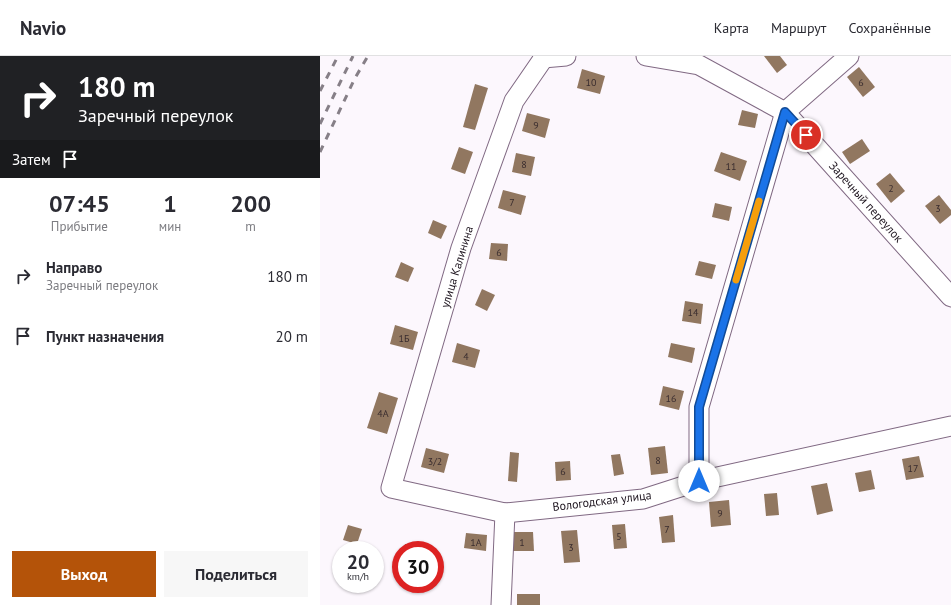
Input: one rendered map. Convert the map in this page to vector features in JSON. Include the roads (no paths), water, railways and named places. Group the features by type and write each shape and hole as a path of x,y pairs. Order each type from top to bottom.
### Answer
{"street":[{"path":"544,57 566,56"},
{"name":"Заречный переулок","path":"646,56 700,65 785,112 951,297"},
{"path":"699,481 699,407 785,112 849,56"},
{"name":"улица Калинина","path":"391,488 464,240 514,101 544,57"},
{"name":"Вологодская улица","path":"391,488 505,512 643,499 699,481 951,426"},
{"path":"501,605 505,512"}],"railway":[{"path":"320,91 338,56"},
{"path":"320,124 353,56"},
{"path":"320,152 355,78 368,56"}]}
